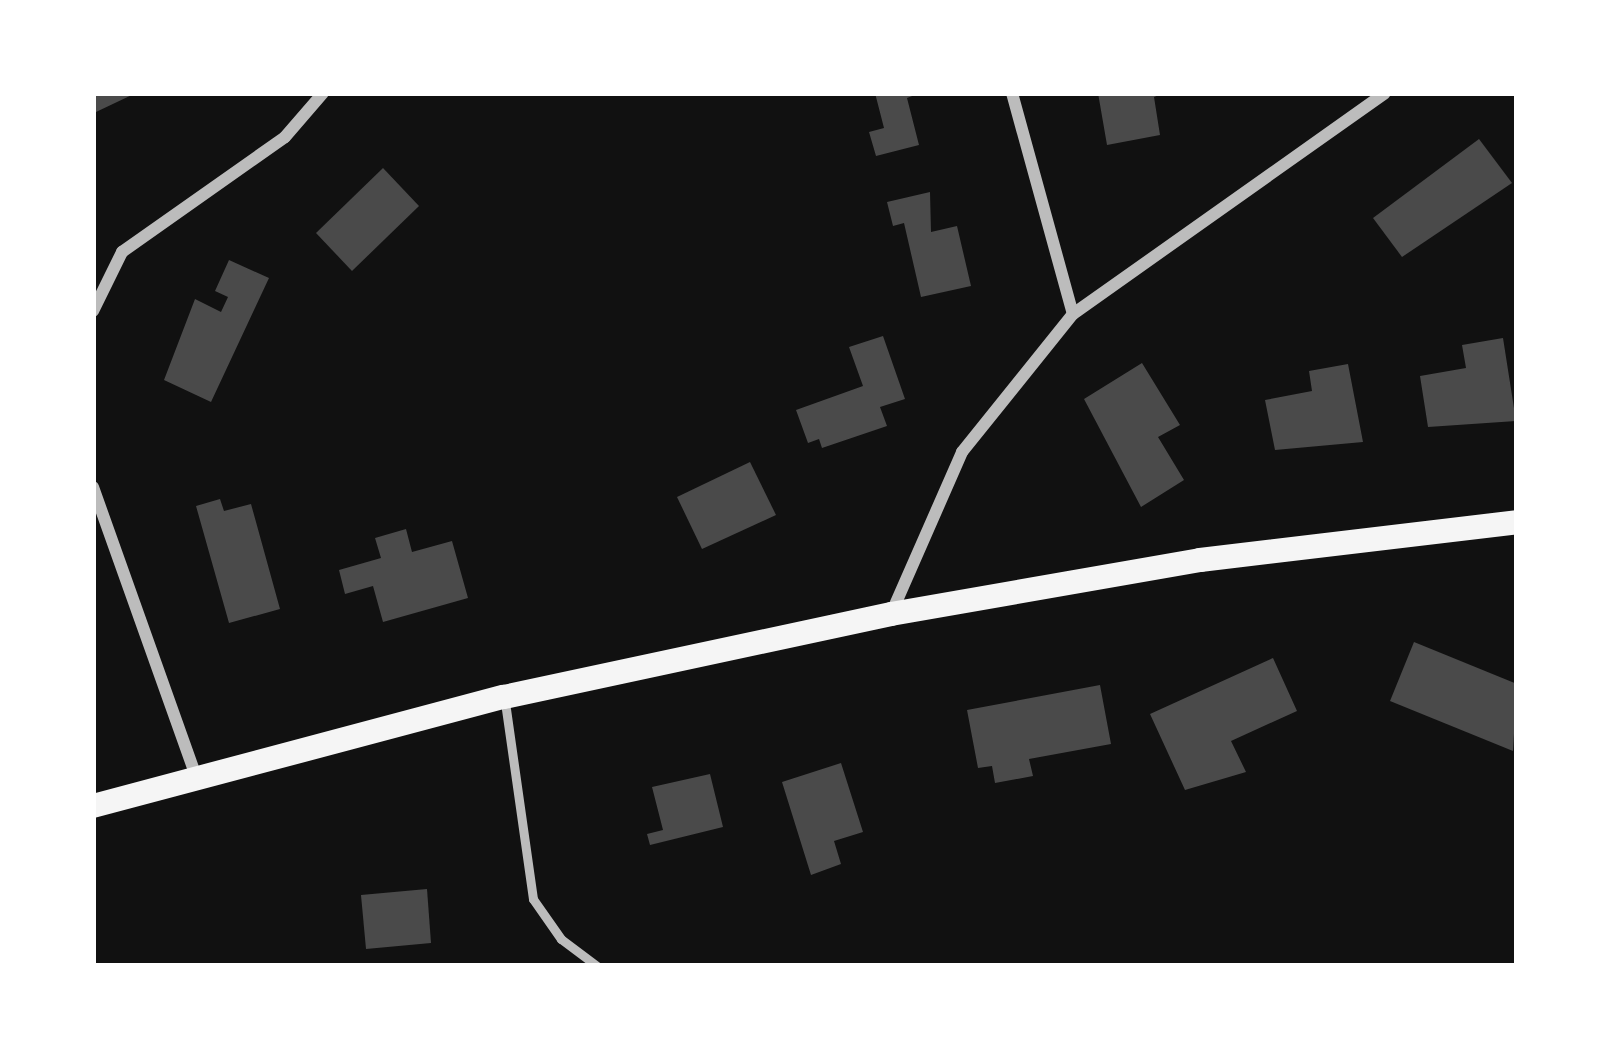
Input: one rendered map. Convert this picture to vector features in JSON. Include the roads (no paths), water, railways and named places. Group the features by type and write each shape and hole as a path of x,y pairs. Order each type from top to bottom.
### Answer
{"main road":[{"path":"93,806 504,697 891,614 1200,560 1517,523"}],"street":[{"path":"93,311 122,252 284,136 322,93"},
{"path":"1012,93 1073,314"},
{"path":"891,614 962,452 1073,314 1385,93"},
{"path":"93,487 196,776"}],"lane":[{"path":"504,697 533,899 561,939 597,966"}]}
